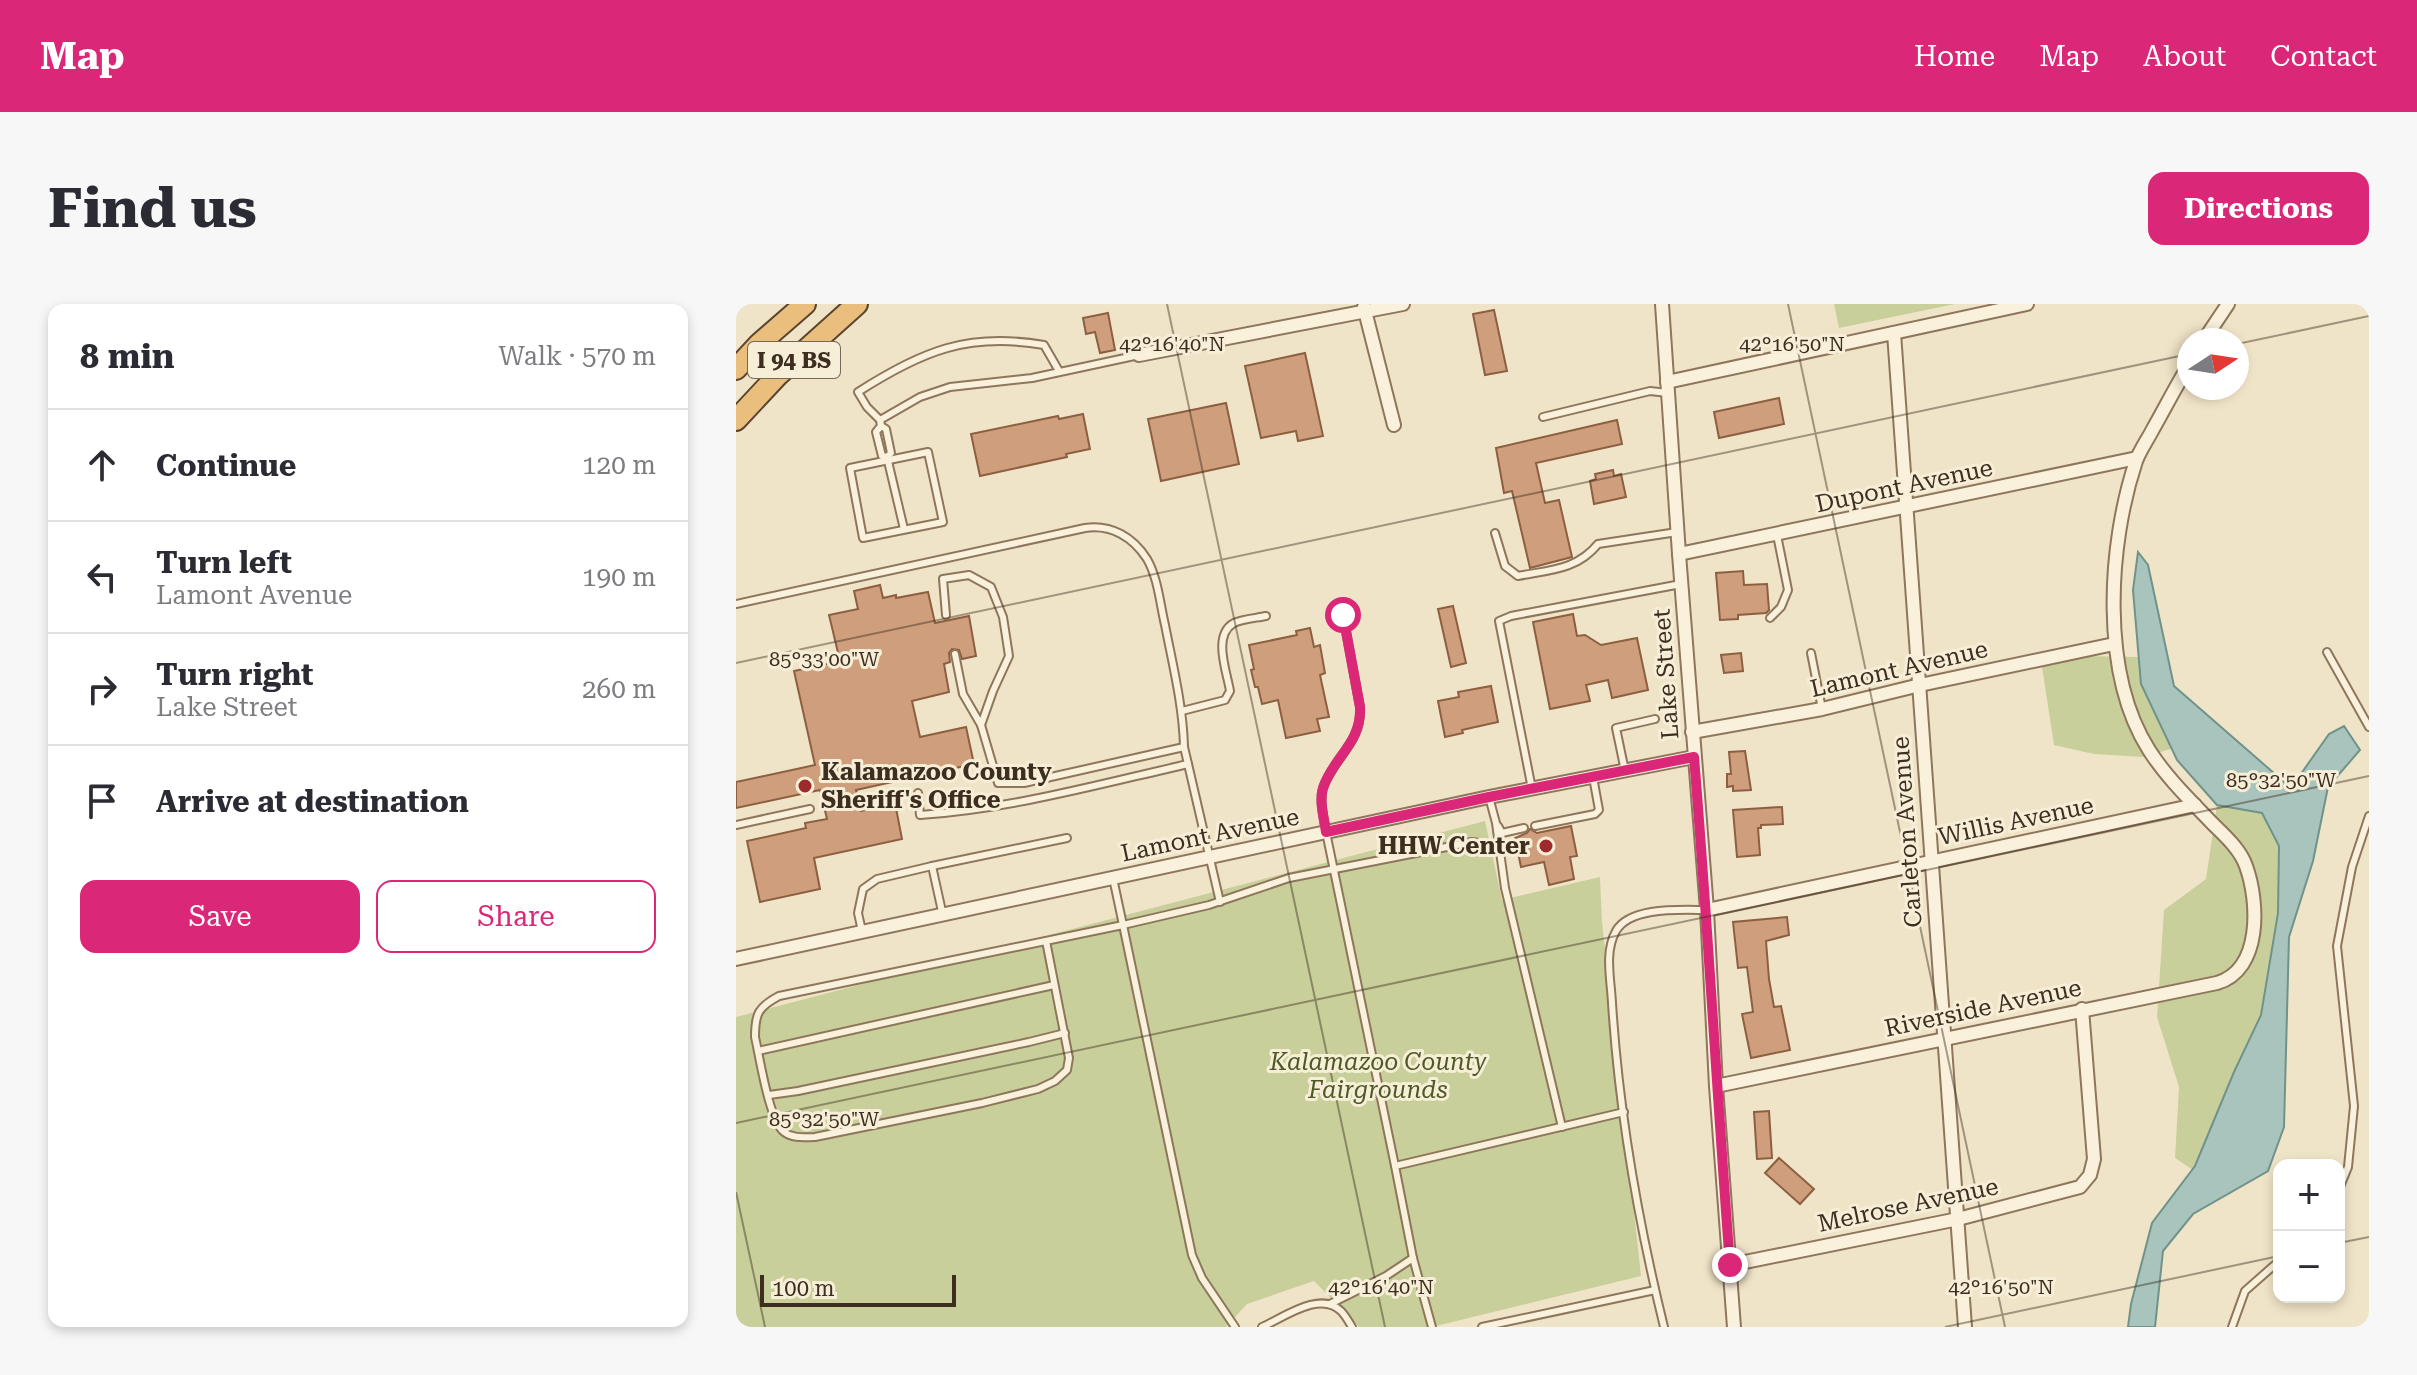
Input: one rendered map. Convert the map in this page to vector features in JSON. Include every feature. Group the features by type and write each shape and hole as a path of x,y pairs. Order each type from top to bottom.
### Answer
{"highway":[{"name":"I 94 BS","path":"736,369 759,344 805,304"},
{"name":"I 94 BS","path":"736,420 778,375 857,304"}],"street":[{"path":"1139,355 1364,308 1403,304"},
{"name":"Lake Street","path":"1662,304 1734,1327"},
{"path":"1668,388 2027,304"},
{"path":"2212,328 2228,304"},
{"path":"1364,308 1394,425"},
{"name":"Carleton Avenue","path":"1894,333 1965,1327"},
{"path":"2177,386 2137,458 2125,501 2115,572 2114,644 2124,690 2141,736 2162,768 2195,805"},
{"name":"Dupont Avenue","path":"1679,554 2137,458"},
{"name":"Lamont Avenue","path":"1692,732 1822,709 2114,644"},
{"name":"Lamont Avenue","path":"737,957 943,916 1489,797 1694,757"},
{"name":"Willis Avenue","path":"1707,910 2195,805"},
{"name":"Riverside Avenue","path":"1716,1086 2226,981 2242,965 2251,942 2255,907 2252,883 2246,863 2233,845 2195,805"},
{"name":"Melrose Avenue","path":"1730,1265 1958,1219 2080,1187 2090,1175 2094,1159 2082,1009"}],"lane":[{"path":"904,529 888,459 891,453 886,429 858,392 896,368 937,350 967,342 1016,340 1044,345 1059,371"},
{"path":"880,423 920,397 950,387 1032,378 1139,355"},
{"path":"1543,417 1668,388"},
{"path":"928,452 943,522 863,538 850,468 888,459 928,452"},
{"path":"736,604 1085,528 1107,528 1126,537 1135,544 1151,568 1182,711 1184,747 1220,902"},
{"path":"1495,533 1505,566 1518,576 1576,564 1598,544 1677,532"},
{"path":"1770,618 1781,607 1788,590 1777,535"},
{"path":"946,615 943,579 969,575 991,587 1003,617 1009,656 981,725"},
{"path":"1532,789 1499,621 1511,616 1681,584"},
{"path":"1343,615 1361,722 1357,734 1324,786 1321,797 1413,1258 1432,1327"},
{"path":"1182,711 1225,700 1230,691 1222,638 1233,624 1266,616"},
{"path":"2327,652 2369,727"},
{"path":"1811,653 1822,709"},
{"path":"955,654 963,694 981,725 998,783 1024,783 1184,747"},
{"path":"1625,771 1616,728 1655,719"},
{"path":"918,793 920,815 961,812 1188,764"},
{"path":"1535,826 1595,814 1599,810 1593,777"},
{"path":"1489,797 1505,888 1562,1127"},
{"path":"736,825 810,809"},
{"path":"2345,1174 2354,1106 2337,946 2352,867 2369,816"},
{"path":"1496,823 1502,833 1524,828"},
{"path":"863,933 858,913 863,889 877,879 1067,838"},
{"path":"1046,941 1069,1058 1067,1070 1055,1081 1038,1089 982,1103 815,1137 786,1134 774,1121 755,1023 765,1003 779,996 1123,925 1220,902 1289,878 1472,842 1499,846"},
{"path":"932,866 943,916"},
{"path":"1113,878 1192,1255 1202,1278 1235,1327"},
{"path":"1664,1327 1633,1178 1615,1056 1609,950 1617,928 1631,918 1669,909 1707,910"},
{"path":"758,1051 1054,985"},
{"path":"769,1095 1065,1033"},
{"path":"1395,1166 1624,1112"},
{"path":"1330,1304 1386,1276 1413,1258"},
{"path":"2232,1327 2245,1291 2273,1266"},
{"path":"1482,1327 1655,1290"},
{"path":"1262,1327 1315,1303 1330,1304 1341,1310 1352,1327"}],"green space":[{"path":"1834,304 1955,304 1839,328"},
{"path":"2080,656 2141,657 2174,748 2144,757 2094,754 2054,745 2042,667"},
{"path":"2252,788 2292,824 2269,1054 2199,1174 2175,1158 2179,1087 2157,1017 2164,910 2206,879 2217,805"},
{"name":"Kalamazoo County Fairgrounds","path":"1485,821 1502,900 1600,877 1602,922 1641,1276 1432,1327 1359,1327 1314,1281 1247,1304 1226,1327 736,1327 736,1017"}],"water":[{"path":"2138,552 2148,565 2174,686 2291,788 2329,734 2344,726 2360,750 2328,787 2313,861 2289,937 2284,1127 2268,1171 2193,1214 2163,1251 2155,1327 2128,1327 2131,1304 2152,1223 2195,1166 2261,1015 2278,913 2279,846 2262,813 2217,805 2177,760 2141,684 2133,590"}],"building":[{"path":"1494,310 1507,371 1485,375 1473,314"},
{"path":"1108,313 1115,350 1100,353 1095,332 1086,334 1083,318"},
{"path":"1305,353 1323,436 1298,441 1296,431 1261,438 1245,366"},
{"path":"1779,398 1784,424 1719,438 1714,412"},
{"path":"1226,403 1239,464 1161,481 1148,419"},
{"path":"1083,414 1090,449 980,476 971,434 1058,416 1059,419"},
{"path":"1617,420 1622,444 1536,463 1545,503 1559,500 1572,557 1530,568 1512,491 1504,493 1496,448"},
{"path":"1613,470 1614,476 1621,474 1626,497 1594,504 1590,481 1596,479 1595,474"},
{"path":"1743,571 1744,585 1767,584 1769,610 1766,613 1738,615 1738,619 1720,620 1716,573"},
{"path":"880,585 883,598 928,592 935,623 969,616 976,656 962,659 959,650 952,649 950,662 944,664 949,692 912,701 920,737 966,727 974,764 856,790 861,811 895,803 902,839 814,858 820,889 760,902 747,841 806,828 805,823 827,819 820,790 736,808 736,782 815,765 794,671 840,661 829,615 858,609 854,591"},
{"path":"1453,606 1466,663 1451,667 1438,609"},
{"path":"1573,614 1577,636 1585,635 1601,645 1637,638 1648,690 1612,698 1608,680 1586,685 1590,701 1550,709 1533,622"},
{"path":"1310,628 1314,647 1320,645 1325,673 1320,675 1329,717 1317,719 1320,731 1286,738 1278,700 1262,704 1258,687 1255,687 1249,645 1297,635 1296,631"},
{"path":"1741,653 1743,671 1724,673 1721,655"},
{"path":"1491,686 1498,722 1445,737 1438,701 1459,697 1458,692"},
{"path":"1745,751 1751,790 1733,791 1733,786 1727,787 1727,774 1731,774 1729,752"},
{"path":"1782,807 1783,824 1761,825 1758,828 1760,855 1737,857 1733,810"},
{"name":"HHW Center","path":"1571,826 1577,856 1570,857 1574,879 1549,885 1544,862 1521,867 1515,838 1530,829 1537,833"},
{"path":"1787,917 1789,935 1766,941 1774,1007 1781,1006 1790,1050 1751,1058 1742,1014 1753,1012 1747,967 1738,968 1733,922"},
{"path":"1769,1111 1772,1158 1757,1159 1754,1112"},
{"path":"1779,1158 1814,1189 1800,1204 1765,1173"}],"place":[{"name":"Kalamazoo County Sheriff's Office","path":"805,786"},
{"name":"HHW Center","path":"1546,846"}],"route":[{"path":"1343,615 1361,722 1357,734 1324,786 1321,797 1326,832 1694,757 1730,1265"}]}
